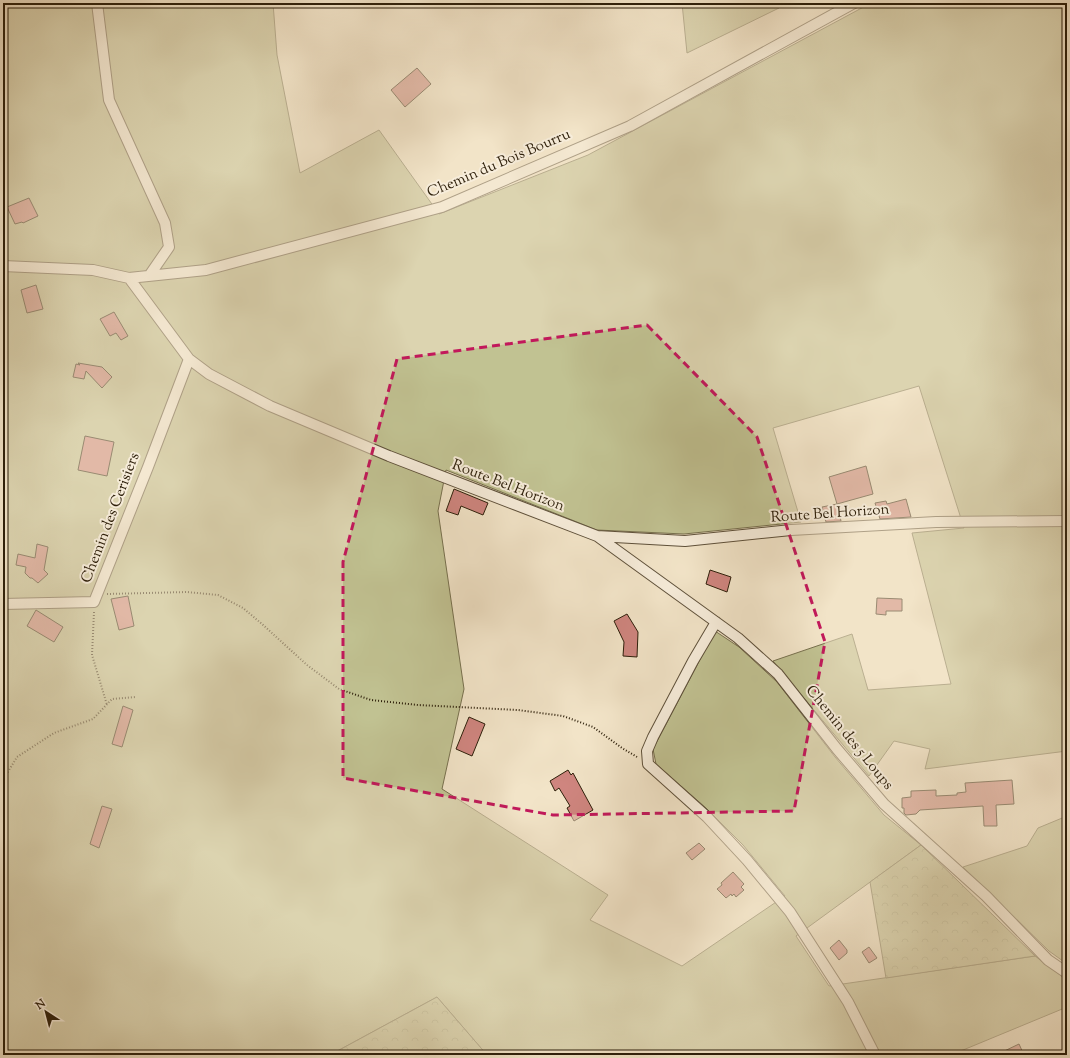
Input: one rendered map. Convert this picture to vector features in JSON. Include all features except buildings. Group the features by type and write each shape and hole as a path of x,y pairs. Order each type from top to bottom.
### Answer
{"street":[{"path":"97,3 109,100 165,223 169,247 149,276"},
{"name":"Chemin du Bois Bourru","path":"129,278 206,270 442,207 630,126 854,3"},
{"path":"3,266 93,270 129,278"},
{"name":"Route Bel Horizon","path":"129,278 189,359 209,374 270,406 389,456 597,536 685,541 790,530 936,522 1067,521"},
{"name":"Chemin des Cerisiers","path":"3,604 96,598 189,359"},
{"name":"Chemin des 5 Loups","path":"597,536 738,638 778,674 837,749 884,804 986,896 1048,960 1067,973"},
{"path":"716,622 693,661 653,737 647,751 648,764 707,817 747,860 790,912 848,1002 875,1055"}],"path":[{"path":"107,704 92,656 96,598 186,592 218,595 243,608 307,664 339,689 371,700 418,705 518,710 563,716 593,727 622,748 648,764"},
{"path":"3,780 17,757 54,733 93,719 112,699 136,697"}],"highlighted area":[{"path":"647,325 757,437 825,642 794,811 553,815 343,778 343,562 397,359"}],"green space":[{"path":"3,3 273,3 277,55 300,173 379,130 439,214 588,155 871,3 1067,3 1067,751 925,769 930,749 894,741 869,776 773,661 852,634 868,690 951,684 912,533 964,528 919,386 773,428 801,522 684,534 597,530 446,470 438,511 464,689 442,789 608,895 590,920 682,966 785,896 743,845 706,808 656,764 653,749 715,631 739,647 777,682 835,757 884,815 921,845 796,936 829,986 1035,956 1067,980 1067,1007 951,1055 487,1055 437,997 330,1055 3,1055"},
{"path":"682,3 777,3 779,8 687,53"},
{"path":"1067,816 1067,964 1049,951 963,867 1027,846 1038,828"},
{"path":"921,845 1035,956 886,978 870,882"},
{"path":"437,997 487,1055 330,1055"}]}
